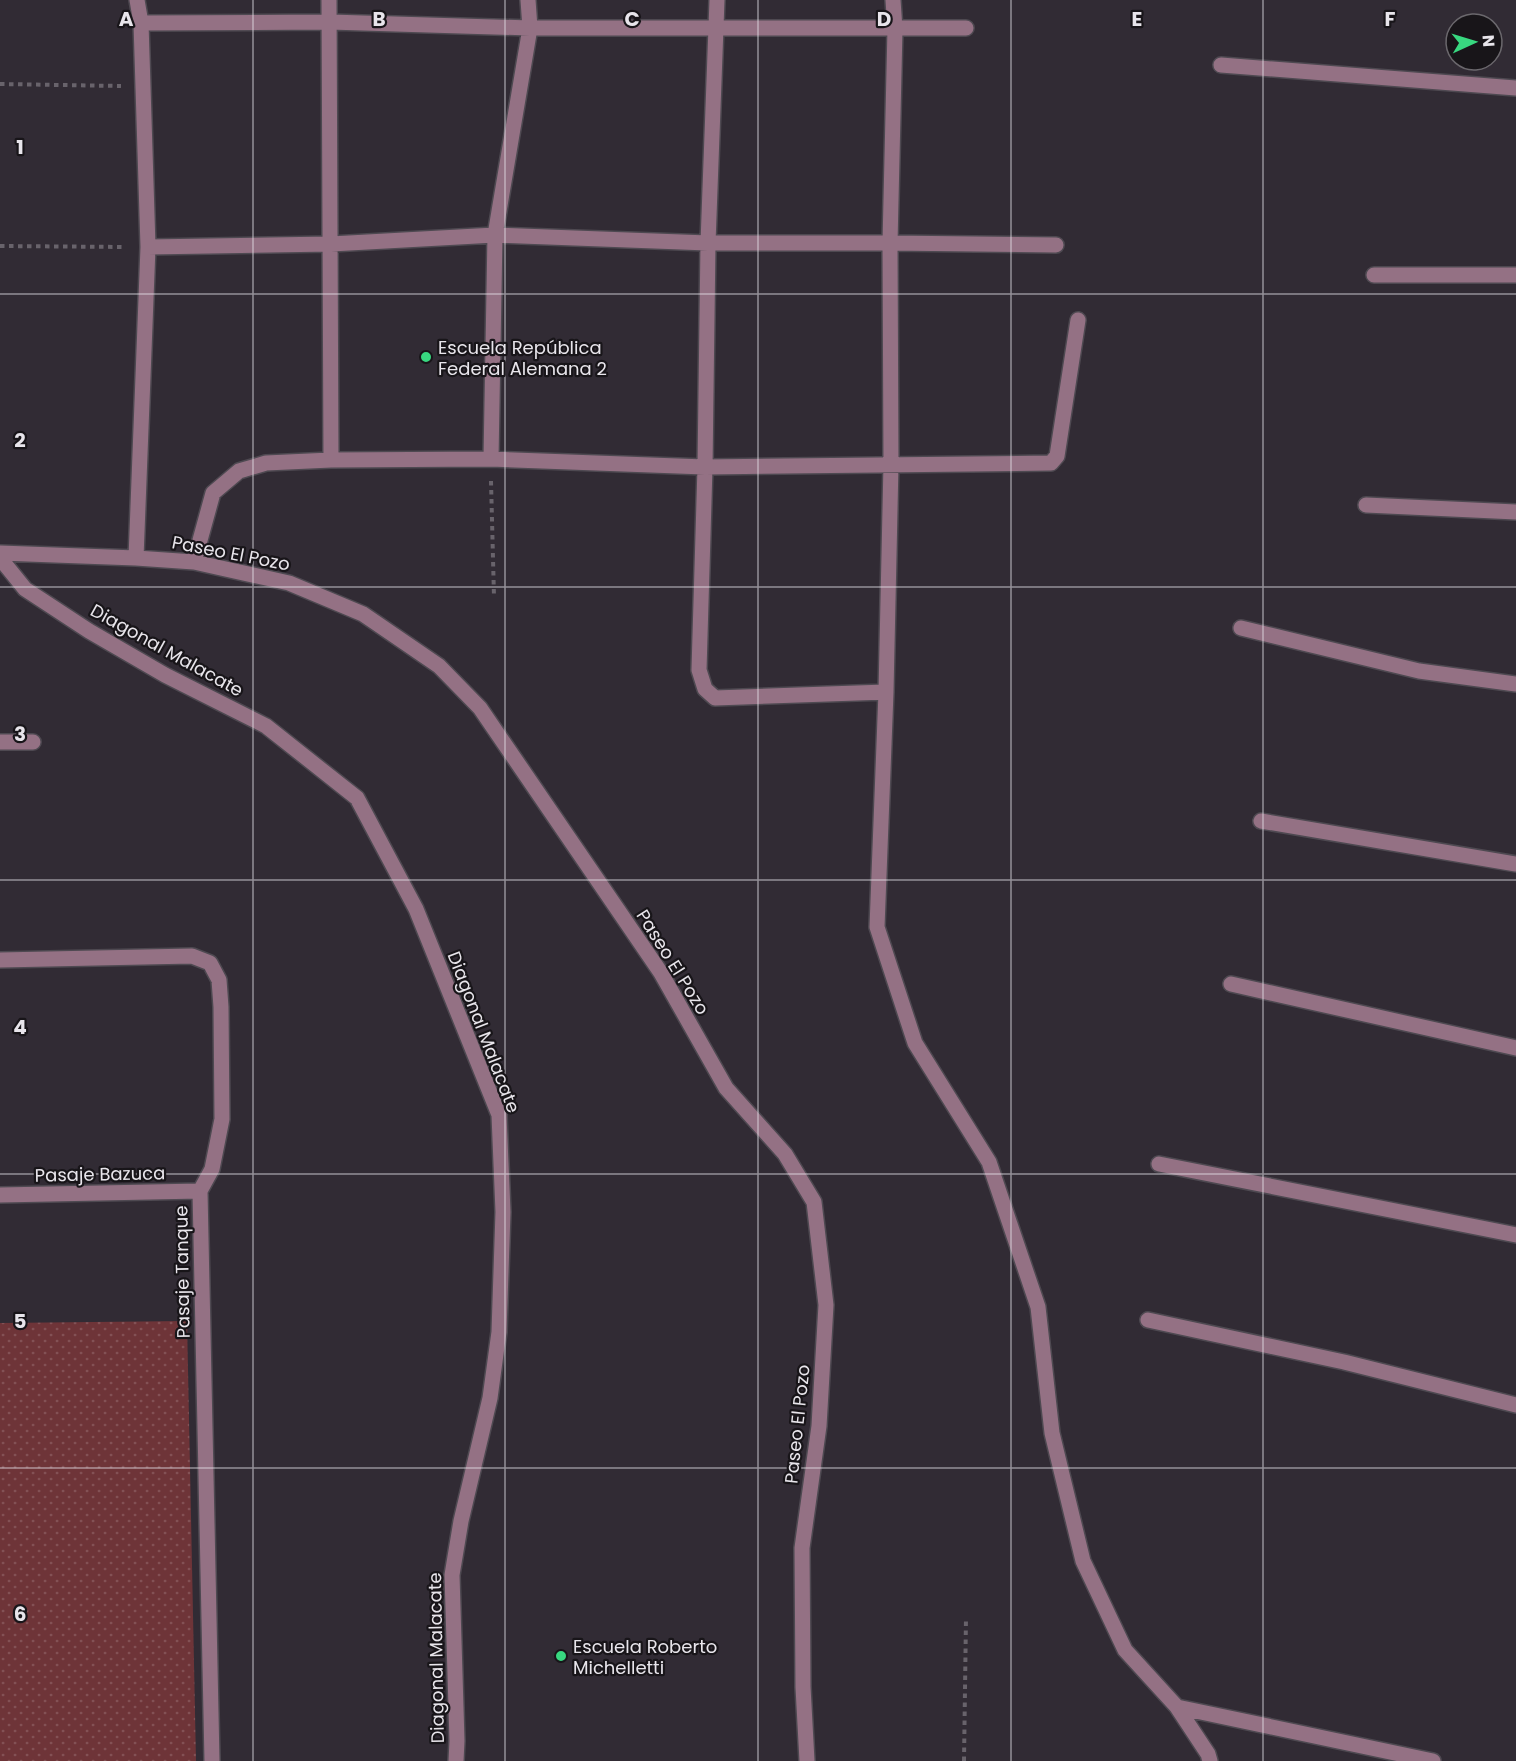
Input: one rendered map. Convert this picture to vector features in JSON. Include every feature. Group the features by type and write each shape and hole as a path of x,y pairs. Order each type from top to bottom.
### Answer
{"street":[{"path":"136,558 147,247 141,23 137,0"},
{"path":"328,0 330,22 331,460"},
{"path":"490,459 495,235 530,28 528,0"},
{"path":"717,0 708,243 699,670 705,689 715,698 886,692"},
{"path":"893,0 895,29 890,243 891,464 886,692 877,927 915,1043 989,1162 1038,1307 1052,1433 1083,1561 1125,1650 1178,1707 1208,1754 1210,1761"},
{"path":"141,23 330,22 530,28 966,28"},
{"path":"1221,65 1516,88"},
{"path":"147,247 331,244 495,235 708,243 1056,245"},
{"path":"1374,275 1516,275"},
{"path":"194,562 213,493 240,471 266,463 331,460 490,459 705,467 1051,463 1057,456 1078,320"},
{"path":"1366,505 1516,512"},
{"name":"Paseo El Pozo","path":"0,553 194,562 289,583 363,614 439,666 480,708 661,973 726,1088 785,1155 814,1202 826,1305 819,1426 802,1548 803,1687 807,1761"},
{"name":"Diagonal Malacate","path":"0,558 25,589 89,631 146,664 266,726 357,798 416,909 499,1115 503,1212 499,1332 490,1398 461,1521 452,1575 456,1761"},
{"path":"1241,628 1419,671 1516,684"},
{"path":"0,742 33,742"},
{"path":"1261,821 1516,864"},
{"name":"Pasaje Tanque","path":"0,960 192,956 210,963 219,981 222,1119 212,1169 200,1191 212,1761"},
{"path":"1231,984 1516,1048"},
{"path":"1159,1164 1516,1235"},
{"name":"Pasaje Bazuca","path":"0,1196 200,1191"},
{"path":"1148,1320 1344,1362 1516,1405"},
{"path":"1178,1707 1433,1761"}],"path":[{"path":"0,84 143,86"},
{"path":"0,246 147,247"},
{"path":"490,459 494,597"},
{"path":"964,1761 966,1617"}],"shaded area":[{"path":"187,1321 196,1761 0,1761 0,1323"}],"place":[{"name":"Escuela República Federal Alemana 2","path":"426,357"},
{"name":"Escuela Roberto Michelletti","path":"561,1656"}]}
